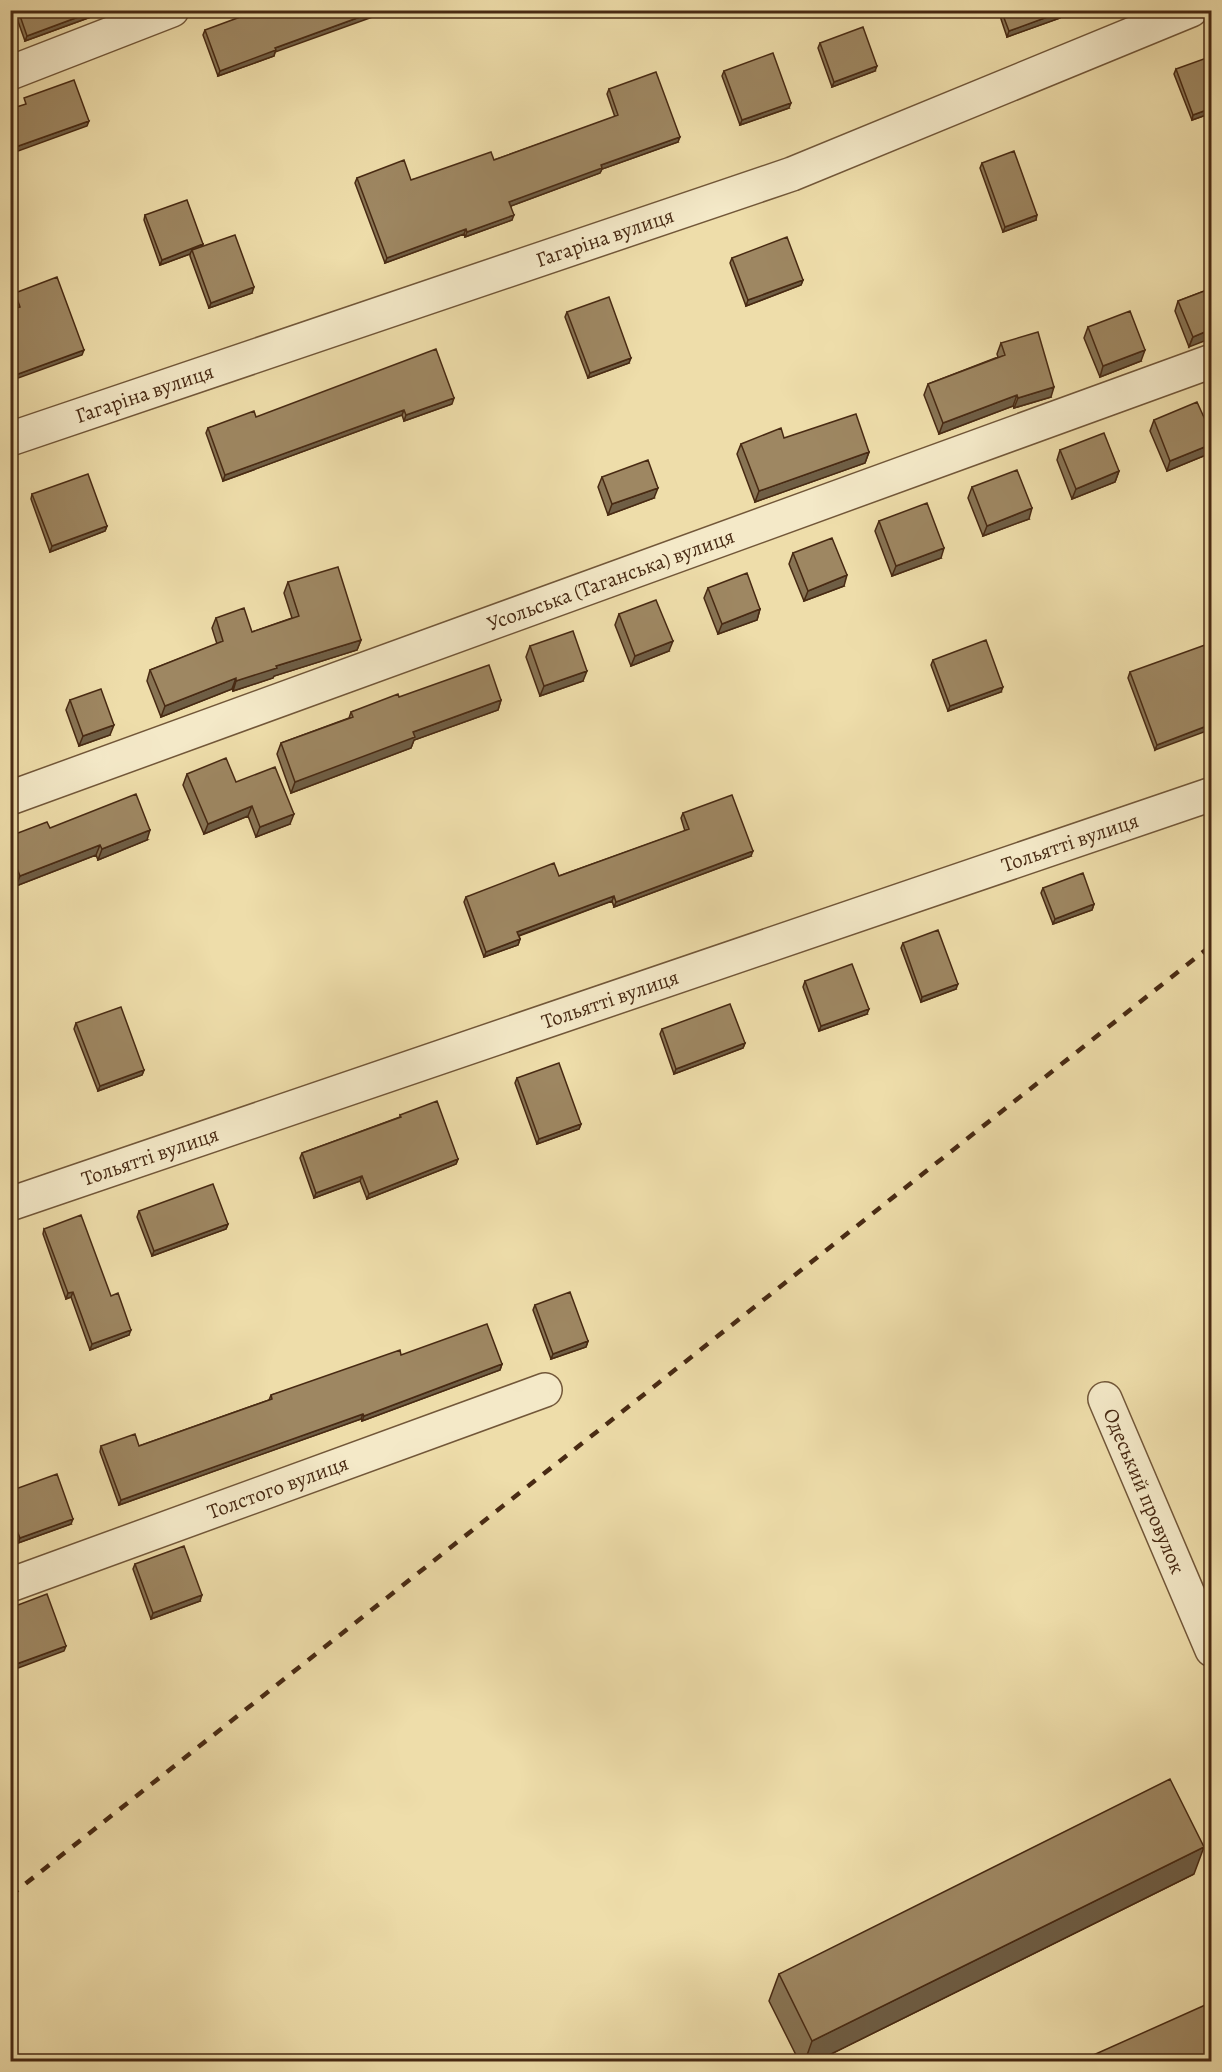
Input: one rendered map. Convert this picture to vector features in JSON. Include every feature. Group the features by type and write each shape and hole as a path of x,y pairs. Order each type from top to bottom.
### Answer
{"street":[{"path":"10,73 172,10"},
{"name":"Гагаріна вулиця","path":"10,439 792,174 1191,10"},
{"name":"Усольська (Таганська) вулиця","path":"10,798 1212,361"},
{"name":"Тольятті вулиця","path":"10,1204 1212,794"},
{"name":"Толстого вулиця","path":"10,1585 545,1390"},
{"name":"Одеський провулок","path":"1105,1400 1212,1650"}],"building":[{"path":"18,10 97,10 27,36"},
{"path":"259,10 379,10 220,71 205,30"},
{"path":"1001,10 1061,10 1061,12 1009,31"},
{"path":"863,27 877,66 834,82 820,43"},
{"path":"773,53 791,103 742,120 724,71"},
{"path":"1212,56 1212,108 1193,115 1176,69"},
{"path":"656,72 680,137 601,165 602,168 509,202 514,215 467,232 466,229 387,258 357,178 404,160 411,180 491,152 494,160 618,115 609,89"},
{"path":"74,80 89,121 10,149 10,109 26,104 24,98"},
{"path":"1014,151 1037,215 1005,227 982,163"},
{"path":"10,170 15,182 10,184"},
{"path":"187,200 203,244 162,260 145,215"},
{"path":"235,235 254,287 211,303 192,250"},
{"path":"787,237 803,280 748,300 732,258"},
{"path":"57,277 84,350 10,377 10,310 20,307 15,293"},
{"path":"1212,288 1212,329 1193,337 1178,301"},
{"path":"609,297 631,358 590,373 567,312"},
{"path":"1130,311 1145,350 1103,366 1088,327"},
{"path":"1038,332 1054,387 1018,398 1017,395 943,423 928,384 1005,355 1001,343"},
{"path":"436,349 454,398 406,415 404,410 225,475 208,428 254,411 256,417"},
{"path":"1197,402 1212,435 1212,444 1170,461 1154,420"},
{"path":"856,414 869,452 759,491 741,444 781,428 784,438"},
{"path":"1104,433 1119,471 1076,489 1060,450"},
{"path":"648,460 658,488 612,504 602,477"},
{"path":"1017,470 1032,508 987,526 972,487"},
{"path":"88,474 107,526 52,546 32,494"},
{"path":"927,503 944,548 896,566 879,521"},
{"path":"832,538 847,575 808,591 793,553"},
{"path":"338,567 361,640 236,681 236,678 165,706 150,670 223,641 216,618 244,608 252,632 299,616 288,582"},
{"path":"747,573 760,609 722,624 708,588"},
{"path":"656,600 673,641 635,656 619,614"},
{"path":"573,631 587,671 544,686 530,646"},
{"path":"986,640 1003,687 950,706 933,660"},
{"path":"1205,645 1212,664 1212,724 1157,745 1130,672"},
{"path":"489,665 501,700 413,732 415,737 295,782 281,743 353,717 351,712 398,694 399,697"},
{"path":"101,689 114,725 83,736 70,700"},
{"path":"226,758 236,782 275,767 294,814 260,827 252,806 208,824 187,774"},
{"path":"136,794 150,830 102,849 100,845 20,876 10,851 10,836 47,822 50,828"},
{"path":"732,795 753,851 616,902 614,896 517,932 520,939 486,952 466,897 554,863 559,876 689,829 683,813"},
{"path":"1083,873 1094,904 1055,919 1043,888"},
{"path":"938,930 958,984 922,997 903,943"},
{"path":"852,964 869,1009 821,1026 805,981"},
{"path":"730,1004 745,1043 676,1069 662,1029"},
{"path":"121,1007 144,1070 100,1086 76,1023"},
{"path":"559,1063 581,1124 539,1139 517,1078"},
{"path":"437,1101 458,1159 369,1194 362,1176 316,1193 302,1153 401,1117 400,1115"},
{"path":"213,1184 228,1224 154,1251 139,1211"},
{"path":"81,1215 111,1296 118,1293 131,1330 92,1344 73,1292 68,1293 44,1229"},
{"path":"570,1292 588,1341 553,1354 535,1305"},
{"path":"487,1324 502,1364 364,1416 363,1414 121,1500 101,1446 135,1434 139,1446 272,1399 271,1395 400,1350 401,1355"},
{"path":"57,1474 73,1519 20,1538 10,1514 10,1491"},
{"path":"184,1546 202,1595 153,1613 135,1564"},
{"path":"47,1594 66,1646 11,1666 10,1608"},
{"path":"1170,1779 1204,1847 812,2041 779,1974"},
{"path":"1212,2002 1212,2061 1080,2061"}],"railway":[{"path":"10,1896 1212,945"}]}
